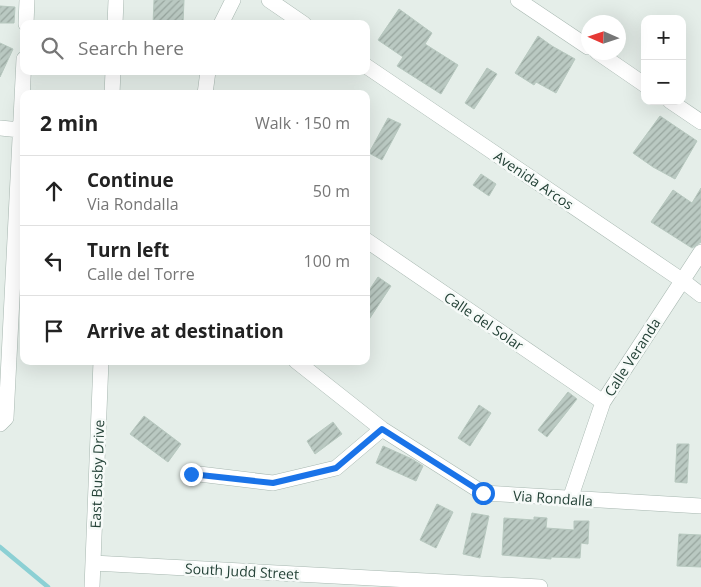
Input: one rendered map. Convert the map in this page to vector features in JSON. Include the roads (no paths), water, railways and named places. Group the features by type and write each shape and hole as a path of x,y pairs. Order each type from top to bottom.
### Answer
{"street":[{"path":"26,20 27,0"},
{"path":"115,20 116,0"},
{"path":"223,20 233,0"},
{"path":"270,0 298,20"},
{"path":"518,0 581,42"},
{"path":"609,60 641,82"},
{"name":"Avenida Arcos","path":"370,69 701,295"},
{"path":"22,90 23,75"},
{"path":"112,90 113,75"},
{"path":"206,90 207,75"},
{"path":"676,105 701,122"},
{"path":"0,128 20,130 6,278 3,421"},
{"name":"Calle del Solar","path":"370,243 602,402"},
{"name":"Calle Veranda","path":"570,499 602,402 701,252"},
{"name":"East Busby Drive","path":"92,587 101,365"},
{"name":"Via Rondalla","path":"301,365 382,429 483,493 701,506"},
{"path":"191,474 273,483 336,468 382,429"},
{"name":"South Judd Street","path":"93,563 266,580 540,587"}],"waterway":[{"path":"0,547 48,587"}]}
